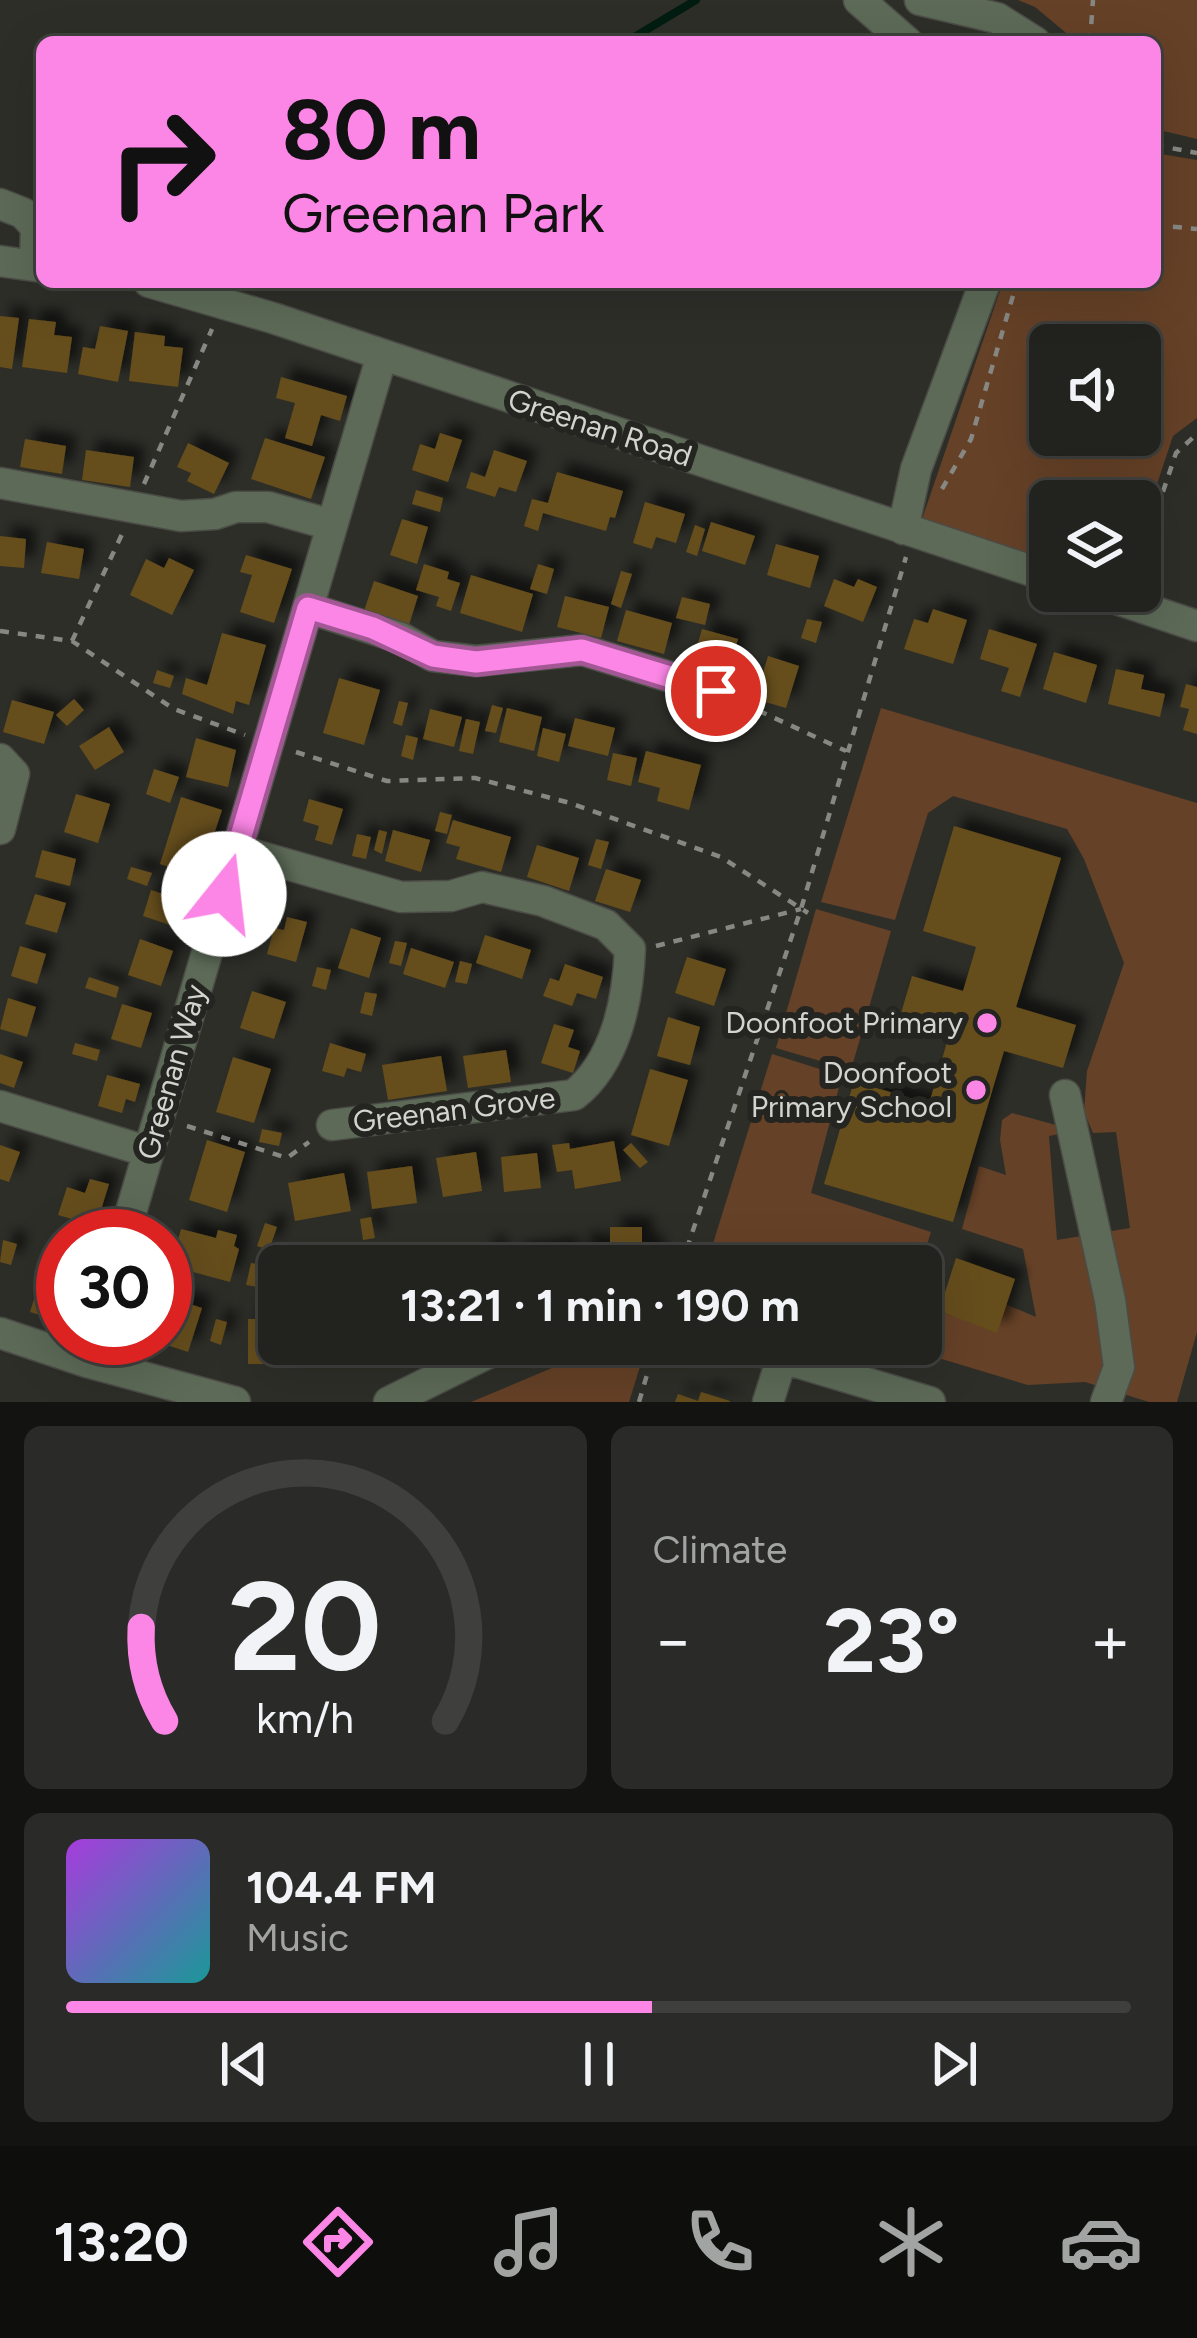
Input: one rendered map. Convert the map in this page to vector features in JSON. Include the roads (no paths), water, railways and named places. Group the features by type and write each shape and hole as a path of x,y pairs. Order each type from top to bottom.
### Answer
{"street":[{"path":"920,0 998,18 1026,36"},
{"path":"868,1 901,36"},
{"path":"0,204 23,213 36,227"},
{"path":"0,262 36,267"},
{"name":"Greenan Road","path":"169,288 907,524 1029,569"},
{"path":"907,524 916,469 983,288"},
{"name":"Greenan Way","path":"132,1209 382,355"},
{"path":"0,483 181,516 268,507 332,526"},
{"path":"308,608 364,624 433,656 476,662 582,650 716,691"},
{"path":"1155,612 1197,626"},
{"path":"0,759 14,774 0,829"},
{"name":"Greenan Grove","path":"237,850 401,897 452,896 482,887 542,902 606,925 630,950 628,988 607,1055 594,1079 574,1095 332,1125"},
{"path":"1065,1095 1110,1300 1119,1366 1106,1402"},
{"path":"0,1106 149,1152"},
{"path":"0,1333 36,1340"},
{"path":"133,1365 235,1402"},
{"path":"389,1402 464,1365"},
{"path":"768,1402 780,1365"},
{"path":"806,1365 930,1402"}],"waterway":[{"path":"636,36 696,0"}],"place":[{"name":"Doonfoot Primary","path":"987,1023"},
{"name":"Doonfoot Primary School","path":"976,1090"}]}
